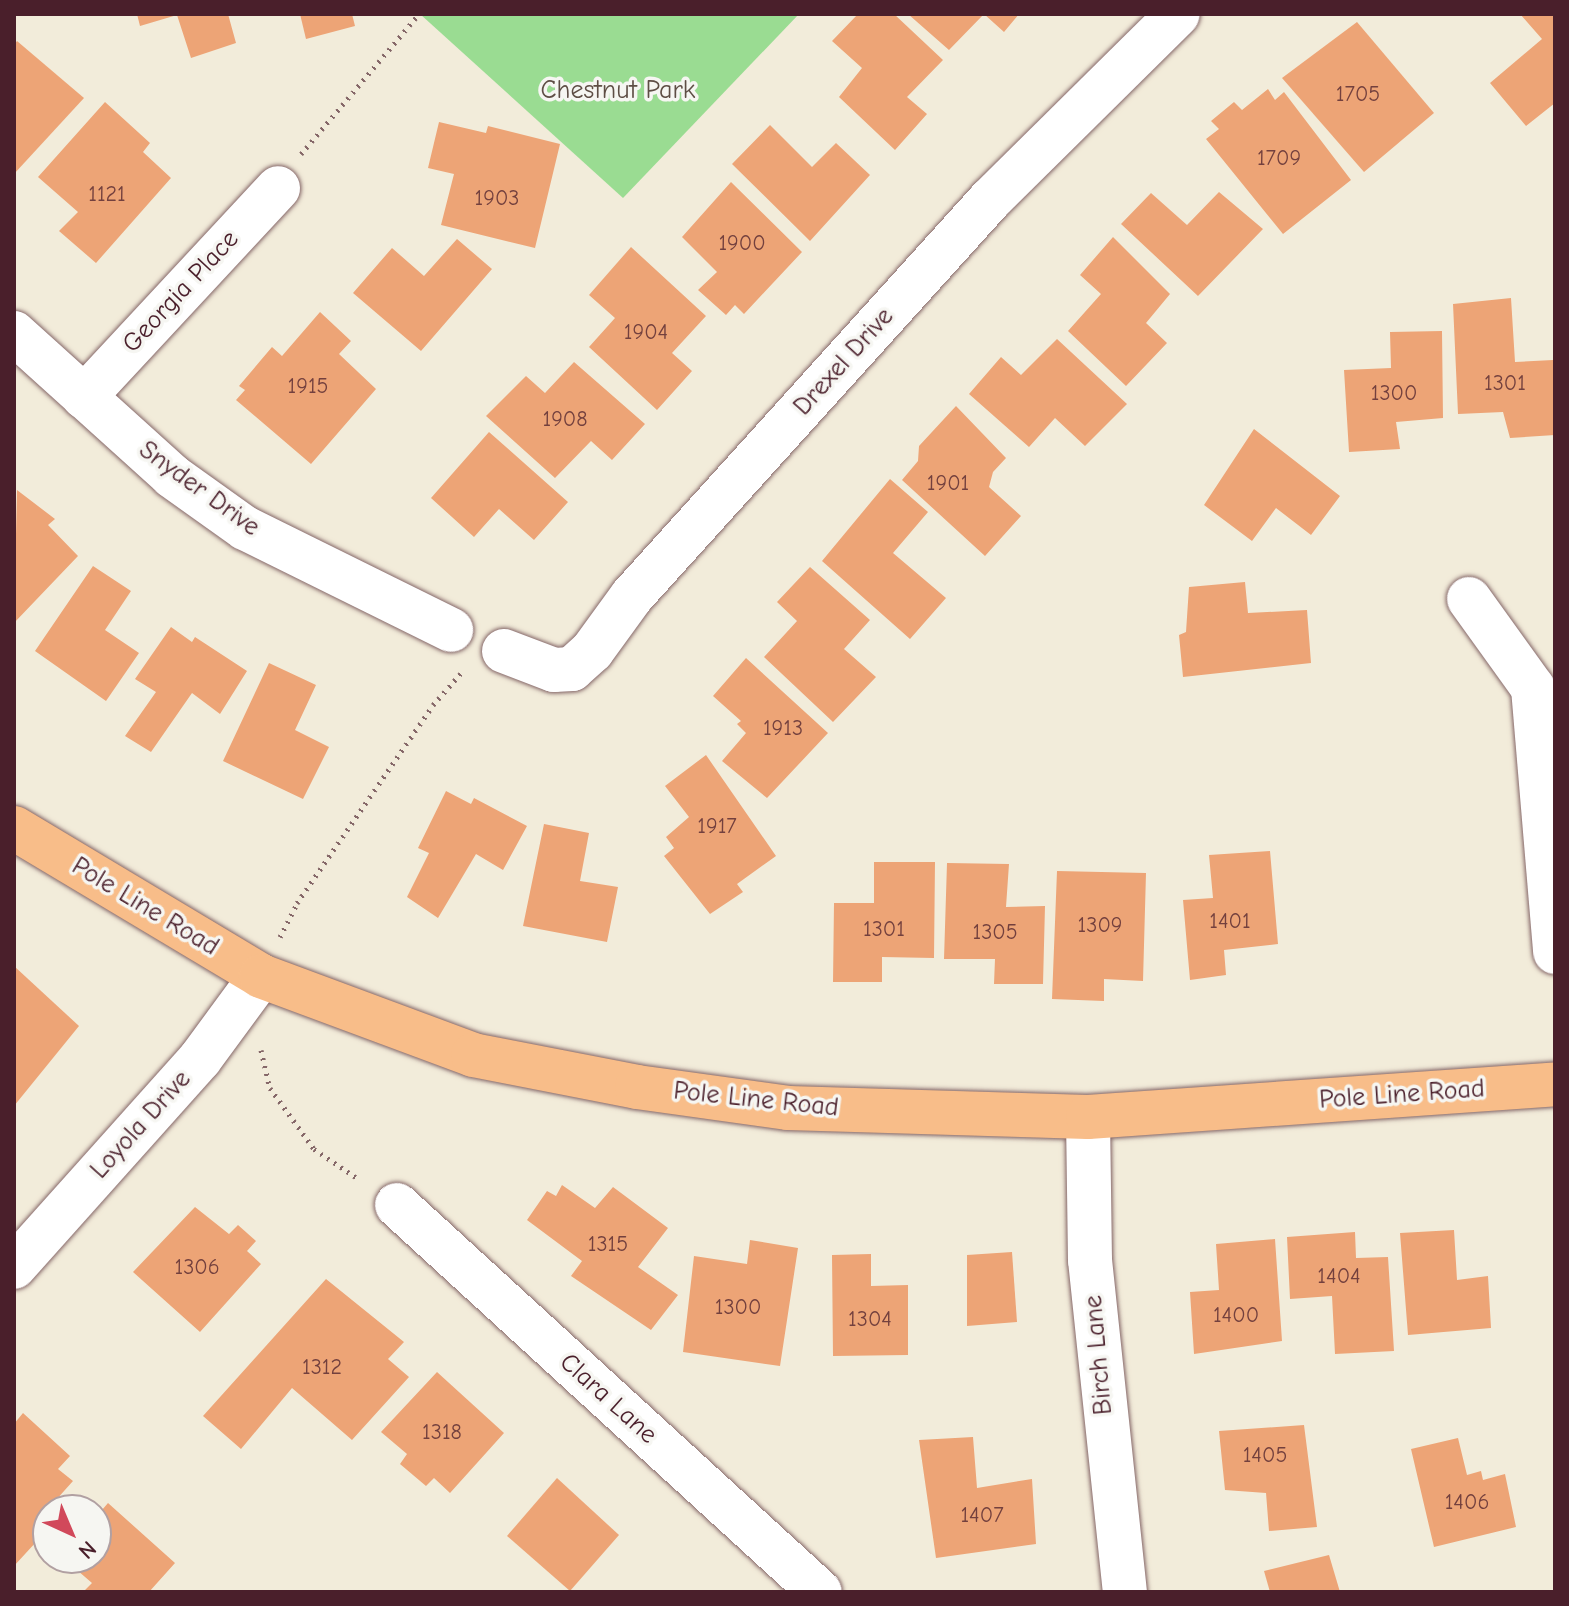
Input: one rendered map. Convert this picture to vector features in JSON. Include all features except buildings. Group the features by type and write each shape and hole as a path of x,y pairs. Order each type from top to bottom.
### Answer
{"main road":[{"name":"Pole Line Road","path":"14,828 261,976 473,1055 637,1087 788,1108 1088,1117 1555,1084"}],"street":[{"name":"Drexel Drive","path":"475,649 554,670 572,669 592,651 632,596 990,200 1178,14"},
{"name":"Georgia Place","path":"84,397 278,188"},
{"name":"Snyder Drive","path":"14,333 172,476 245,528 475,649"},
{"path":"1469,599 1533,688 1555,952"},
{"name":"Loyola Drive","path":"14,1267 200,1059 261,976"},
{"name":"Birch Lane","path":"1088,1117 1090,1260 1125,1592"},
{"name":"Clara Lane","path":"397,1205 820,1592"}],"path":[{"path":"278,188 325,119 419,14"},
{"path":"261,976 297,903 475,649"},
{"path":"261,1046 270,1088 314,1149 397,1205"}],"green space":[{"name":"Chestnut Park","path":"420,14 799,14 623,198"}]}
